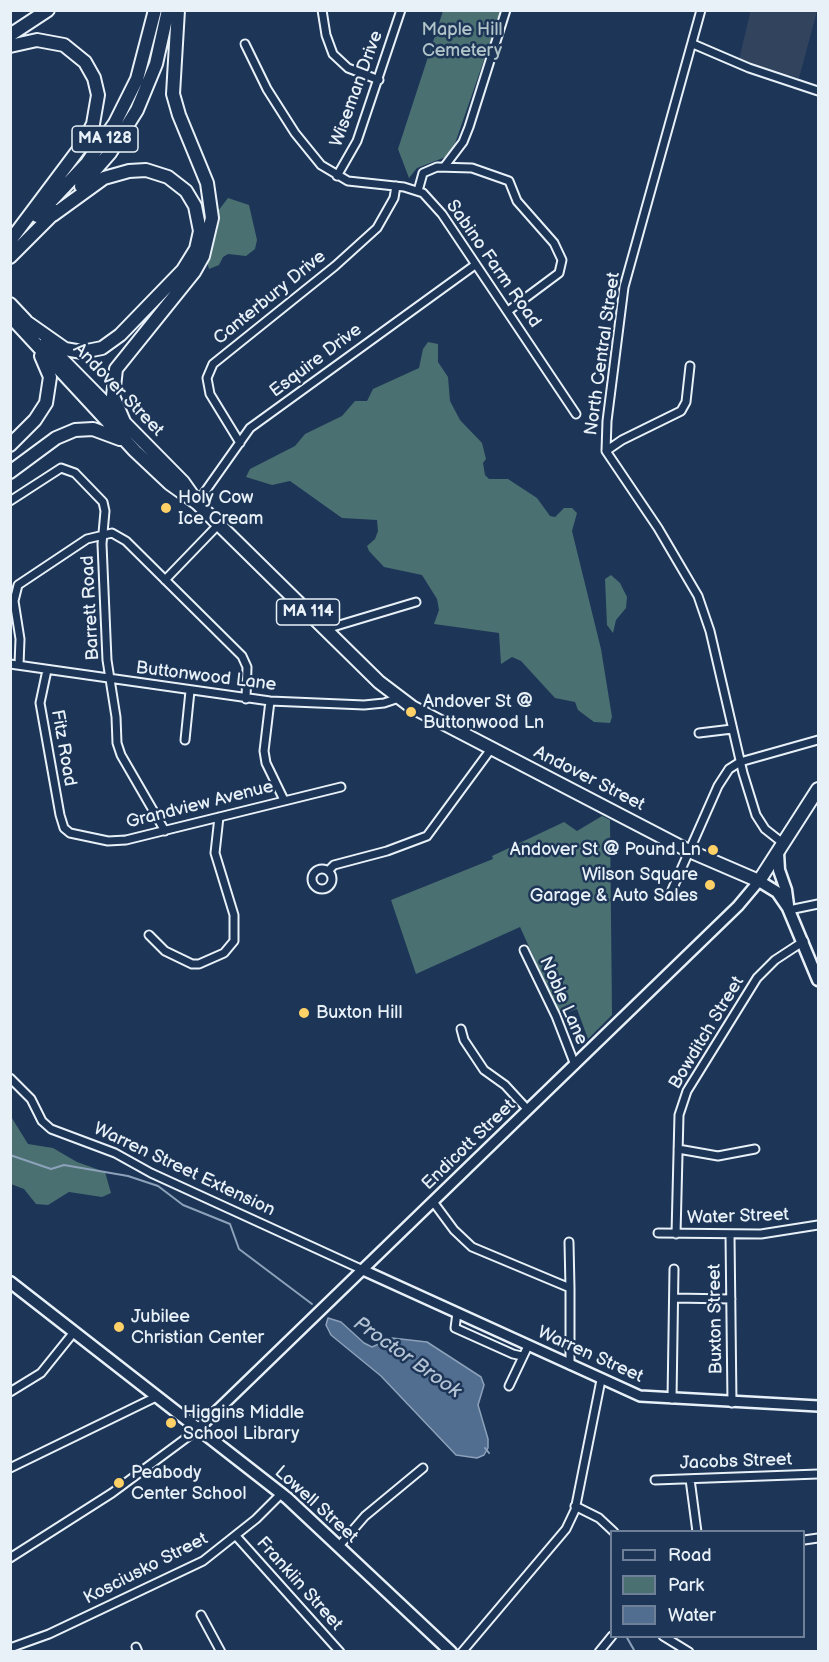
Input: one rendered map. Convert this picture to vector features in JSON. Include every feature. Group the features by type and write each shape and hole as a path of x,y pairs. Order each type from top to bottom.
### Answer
{"highway":[{"path":"10,35 48,10"},
{"name":"MA 128","path":"10,241 81,170 115,123 137,79 155,10"},
{"name":"MA 128","path":"10,257 95,172 124,132 156,64 168,10"},
{"path":"125,424 112,396 116,369 194,272 203,256 212,218 207,183 179,115 173,94 178,10"},
{"path":"10,46 38,40 64,45 85,62 94,78 98,95 93,124 82,145 10,241"},
{"path":"25,327 64,349 82,352 102,348 120,335 188,264 196,249 200,231 198,214 186,191 168,177 146,170 129,171 104,178 52,215"},
{"name":"Andover Street","path":"10,304 25,327 135,451 175,488 197,503 399,698 617,815 687,850 759,881"},
{"name":"Andover Street","path":"10,316 25,327 183,482 197,503"},
{"path":"10,445 35,420 49,395 48,370 25,327"},
{"path":"10,472 56,438 75,430 93,429 105,432 135,451"},
{"path":"759,881 819,789"}],"main road":[{"path":"781,848 779,870 786,890 789,909"},
{"path":"759,881 777,892 789,909 818,976"},
{"name":"Lowell Street","path":"10,1282 281,1494 451,1652"}],"street":[{"path":"322,10 326,35 333,54 348,68 379,80"},
{"name":"Wiseman Drive","path":"337,176 357,141 401,10"},
{"path":"444,167 464,142 506,10"},
{"name":"North Central Street","path":"700,10 693,44 624,287 607,421 606,451 657,528 698,596 710,631 740,762 759,822 781,848"},
{"path":"245,44 267,89 295,134 321,165 337,176 348,181 396,186 418,191 423,173 437,167 472,168 509,181 518,201 554,243 562,260 559,273 508,311"},
{"path":"693,44 749,68 819,91"},
{"name":"Canterbury Drive","path":"240,443 210,394 207,378 213,364 335,266 377,228 394,198 396,186"},
{"name":"Sabino Farm Road","path":"418,191 423,193 442,214 576,414"},
{"name":"Esquire Drive","path":"197,503 250,428 475,265"},
{"path":"606,451 622,440 681,411 686,402 690,366"},
{"name":"Barrett Road","path":"10,501 55,470 65,469 75,473 103,502 107,660 118,749 165,831"},
{"path":"165,580 219,524"},
{"path":"19,665 20,639 14,601 18,585 87,539 104,534 121,537 245,661 247,667 246,699"},
{"path":"326,629 416,602"},
{"name":"Buttonwood Lane","path":"10,664 246,699 364,705 384,703 399,698"},
{"name":"Fitz Road","path":"47,670 40,703 60,815 67,831"},
{"path":"185,740 190,691"},
{"path":"270,701 264,751 266,763 284,800"},
{"path":"699,733 732,729"},
{"path":"672,890 687,850 721,779 729,769 740,762 819,740"},
{"path":"328,871 334,865 427,836 491,749"},
{"name":"Grandview Avenue","path":"67,831 114,841 165,831 341,787"},
{"path":"149,935 165,951 192,964 199,964 224,953 234,941 234,915 215,854 219,817"},
{"name":"Endicott Street","path":"197,1430 434,1203 738,906 759,881"},
{"path":"789,909 819,904"},
{"name":"Bowditch Street","path":"676,1234 680,1108 687,1090 757,978 776,960 804,941"},
{"name":"Noble Lane","path":"524,950 556,1016 575,1065"},
{"path":"461,1029 464,1040 484,1070 505,1085 528,1110"},
{"name":"Warren Street Extension","path":"10,1078 31,1099 42,1121 51,1129 115,1153 173,1183 363,1270"},
{"path":"678,1149 718,1156 755,1149"},
{"path":"434,1203 454,1230 472,1247 570,1287"},
{"name":"Water Street","path":"657,1233 730,1235 779,1232 819,1225"},
{"name":"Buxton Street","path":"730,1235 732,1403"},
{"path":"569,1242 570,1365"},
{"path":"672,1400 674,1269"},
{"name":"Warren Street","path":"363,1270 640,1396 672,1400 819,1406"},
{"path":"674,1298 731,1299"},
{"path":"457,1313 455,1328 522,1356"},
{"path":"10,1392 41,1373 74,1332"},
{"path":"509,1386 528,1346"},
{"path":"462,1652 556,1544 566,1529 575,1506 601,1380"},
{"path":"10,1468 156,1397"},
{"path":"10,1558 112,1493 197,1430"},
{"path":"339,1546 365,1516 423,1468"},
{"name":"Jacobs Street","path":"655,1480 819,1474"},
{"path":"690,1479 697,1530"},
{"name":"Kosciusko Street","path":"10,1648 49,1634 188,1570 215,1554 281,1494"},
{"path":"575,1506 599,1518 612,1530"},
{"name":"Franklin Street","path":"236,1536 340,1652"},
{"path":"201,1615 221,1652"},
{"path":"599,1652 610,1638"},
{"path":"666,1638 689,1652"}],"shaded area":[{"path":"747,11 817,11 799,78 739,60 750,13"}],"green space":[{"name":"Maple Hill Cemetery","path":"443,11 501,11 451,155 417,168 409,178 398,149"},
{"path":"228,198 249,205 257,240 255,249 246,256 228,254 223,257 219,265 209,269 207,262 218,211"},
{"path":"428,342 438,344 438,362 448,377 450,401 460,420 482,443 486,459 483,463 485,475 489,479 508,479 537,498 550,516 555,517 564,508 572,508 577,513 572,531 601,649 612,717 610,723 594,722 578,710 575,702 555,698 521,661 512,657 501,664 499,633 434,624 439,610 437,599 422,575 384,567 369,551 367,546 375,539 378,531 377,520 342,518 290,481 272,485 246,477 250,469 295,446 305,434 342,416 355,401 367,401 373,389 419,368 423,349"},
{"path":"611,575 620,583 627,597 626,608 616,620 613,633 607,625 605,579"},
{"path":"602,816 610,820 612,1015 588,1039 577,1009 560,1015 520,927 416,974 391,900 493,859 492,856 564,822 577,831"},
{"path":"10,1115 28,1144 53,1148 77,1162 105,1172 111,1193 102,1197 69,1192 48,1205 36,1204 24,1189 11,1184"}],"water":[{"path":"328,1318 341,1322 364,1343 372,1347 392,1338 427,1342 481,1377 484,1385 478,1405 488,1439 488,1448 484,1455 477,1458 456,1455 381,1376 331,1335 326,1325"}],"waterway":[{"name":"Proctor Brook","path":"10,1155 51,1169 64,1165 128,1176 158,1186 183,1205 230,1224 239,1249 312,1304"},
{"name":"Proctor Brook","path":"485,1448 489,1453"},
{"name":"Proctor Brook","path":"627,1638 634,1650"}],"place":[{"name":"Holy Cow Ice Cream","path":"166,508"},
{"name":"Andover St @ Buttonwood Ln","path":"411,712"},
{"name":"Andover St @ Pound Ln","path":"713,850"},
{"name":"Wilson Square Garage & Auto Sales","path":"710,885"},
{"name":"Buxton Hill","path":"304,1013"},
{"name":"Jubilee Christian Center","path":"119,1327"},
{"name":"Higgins Middle School Library","path":"171,1423"},
{"name":"Peabody Center School","path":"119,1483"}]}
